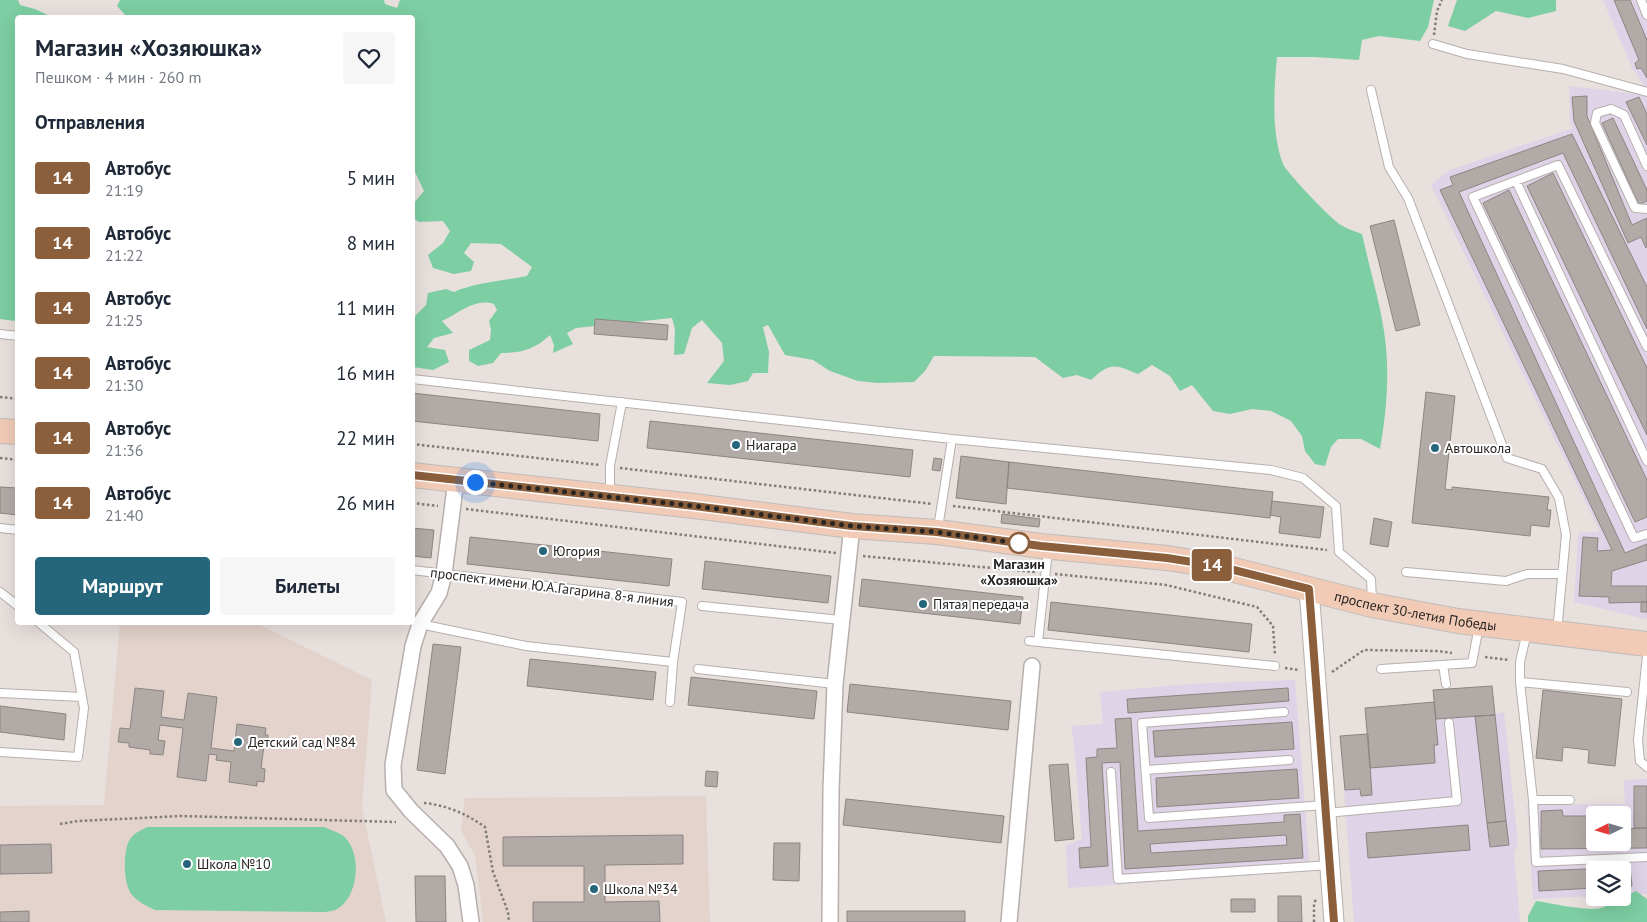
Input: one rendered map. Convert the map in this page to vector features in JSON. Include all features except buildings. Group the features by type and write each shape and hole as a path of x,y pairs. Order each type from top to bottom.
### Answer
{"main road":[{"path":"0,430 15,432"},
{"name":"проспект 30-летия Победы","path":"415,475 694,506 852,526 937,532 1049,547 1167,558 1201,564 1372,605 1480,624 1647,644"}],"street":[{"path":"456,480 444,574 439,593 420,624 412,646 393,765 394,790 411,811 447,846 460,866 466,885 471,922"},
{"path":"830,922 834,684 852,526"},
{"path":"1309,589 1334,922"},
{"path":"1008,922 1032,666"}],"lane":[{"path":"1641,0 1647,15"},
{"path":"1433,44 1467,54 1563,69 1647,92"},
{"path":"1372,90 1389,168 1408,198 1507,458 1542,469 1558,498 1566,535 1557,634"},
{"path":"1647,166 1624,116 1611,109 1597,113 1595,123 1635,208 1647,209"},
{"path":"1647,347 1558,165 1473,197 1634,538 1647,534"},
{"path":"1516,181 1647,461"},
{"path":"0,334 15,336"},
{"path":"415,379 952,439 1271,470 1303,478 1336,506 1339,552 1372,579 1372,605"},
{"path":"610,497 610,466 622,402"},
{"path":"937,532 952,439"},
{"path":"0,528 15,530"},
{"path":"1038,642 1049,547"},
{"name":"проспект имени Ю.А.Гагарина 8-я линия","path":"415,570 682,602 673,662 670,702"},
{"path":"1406,572 1506,581 1527,574 1562,574"},
{"path":"0,592 15,604"},
{"path":"702,606 841,620"},
{"path":"420,624 526,646 673,662"},
{"path":"1381,669 1472,663 1480,624"},
{"path":"0,752 78,757 84,708 74,652 42,625"},
{"path":"1527,630 1520,662 1520,682 1533,800 1536,862 1647,857"},
{"path":"1029,641 1275,666"},
{"path":"1647,656 1638,740 1640,760 1647,767"},
{"path":"1443,665 1446,684"},
{"path":"698,669 834,684"},
{"path":"1520,682 1627,692"},
{"path":"0,693 82,697"},
{"path":"1284,712 1142,723 1149,818 1456,801 1449,723"},
{"path":"1146,770 1289,760"},
{"path":"1111,772 1118,879 1330,865"},
{"path":"1533,800 1570,800"}],"path":[{"path":"1433,44 1437,11 1442,0"},
{"path":"0,397 15,399"},
{"path":"415,444 1339,552"},
{"path":"0,458 15,460"},
{"path":"415,503 849,554 1166,584 1257,608 1273,626 1275,666 1315,672"},
{"path":"418,802 433,804 469,816 485,827 493,872 508,912 509,922"},
{"path":"60,824 78,821 182,816 396,822"}],"shaded area":[{"path":"1603,0 1647,0 1647,90 1632,68"},
{"path":"1569,86 1647,95 1647,619 1574,602 1578,537 1580,532 1600,532 1431,185 1450,170 1573,128 1570,122"},
{"path":"120,625 260,625 372,680 362,807 386,922 0,922 0,806 104,805"},
{"path":"1295,680 1310,871 1068,888 1066,845 1082,839 1071,726 1103,724 1100,692 1189,684"},
{"path":"1492,686 1495,714 1504,712 1518,843 1514,854 1520,922 1354,922 1340,736 1367,734 1434,703 1433,690"},
{"path":"1647,779 1647,894 1631,895 1631,861 1586,861 1586,896 1533,899 1527,805 1625,804 1624,780"},
{"name":"Школа №34","path":"706,796 710,922 483,922 475,855 461,831 465,798"}],"green space":[{"path":"0,0 18,0 20,5 48,15 15,15 15,321 0,319"},
{"path":"120,0 384,0 385,4 397,8 400,0 1434,0 1428,27 1420,41 1379,36 1362,40 1359,60 1277,57 1274,97 1275,125 1279,152 1283,164 1301,186 1336,221 1346,228 1362,234 1386,346 1387,390 1380,449 1361,439 1338,439 1331,447 1325,466 1315,464 1305,451 1302,436 1291,421 1271,411 1252,409 1230,414 1213,411 1192,385 1180,391 1170,376 1152,365 1138,374 1113,366 1103,370 1091,380 1077,375 1063,378 1035,357 934,356 925,371 914,382 878,383 858,381 830,371 813,360 785,355 768,325 763,327 769,352 768,373 753,373 748,381 730,385 707,383 724,361 722,343 702,320 692,328 684,354 674,355 675,329 672,318 576,328 567,333 573,344 553,353 554,345 550,335 533,347 522,351 501,353 493,363 478,366 469,361 469,350 490,340 491,329 489,321 497,310 494,304 480,303 467,307 442,321 453,333 434,338 427,347 445,350 449,362 433,370 415,367 415,316 426,305 428,293 446,289 454,292 480,284 527,276 532,267 501,244 471,243 464,253 474,262 471,271 454,274 433,268 428,255 443,243 450,231 443,221 419,222 415,219 415,202 424,191 415,172 415,15 125,15 117,6"},
{"path":"1457,0 1556,0 1556,11 1528,18 1496,11 1465,31 1448,26"},
{"path":"147,827 324,827 342,835 349,842 355,862 354,884 344,903 336,910 325,912 155,910 132,895 127,884 125,868 129,841 135,834"},
{"path":"1636,891 1647,899 1647,922 1528,922 1528,916 1536,901 1598,909 1607,906 1631,906 1631,894"}],"bus line":[{"name":"14","path":"415,475 694,506 852,526 937,532 1041,546 1167,558 1218,566 1309,589 1334,922"}],"place":[{"name":"Ниагара","path":"736,445"},
{"name":"Автошкола","path":"1435,448"},
{"name":"Магазин «Хозяюшка»","path":"1019,543"},
{"name":"Югория","path":"543,551"},
{"name":"Пятая передача","path":"923,604"},
{"name":"Детский сад №84","path":"238,742"},
{"name":"Школа №10","path":"187,864"},
{"name":"Школа №34","path":"594,889"}],"route":[{"path":"475,482 694,506 852,526 937,532 1024,544 1019,543"}]}
